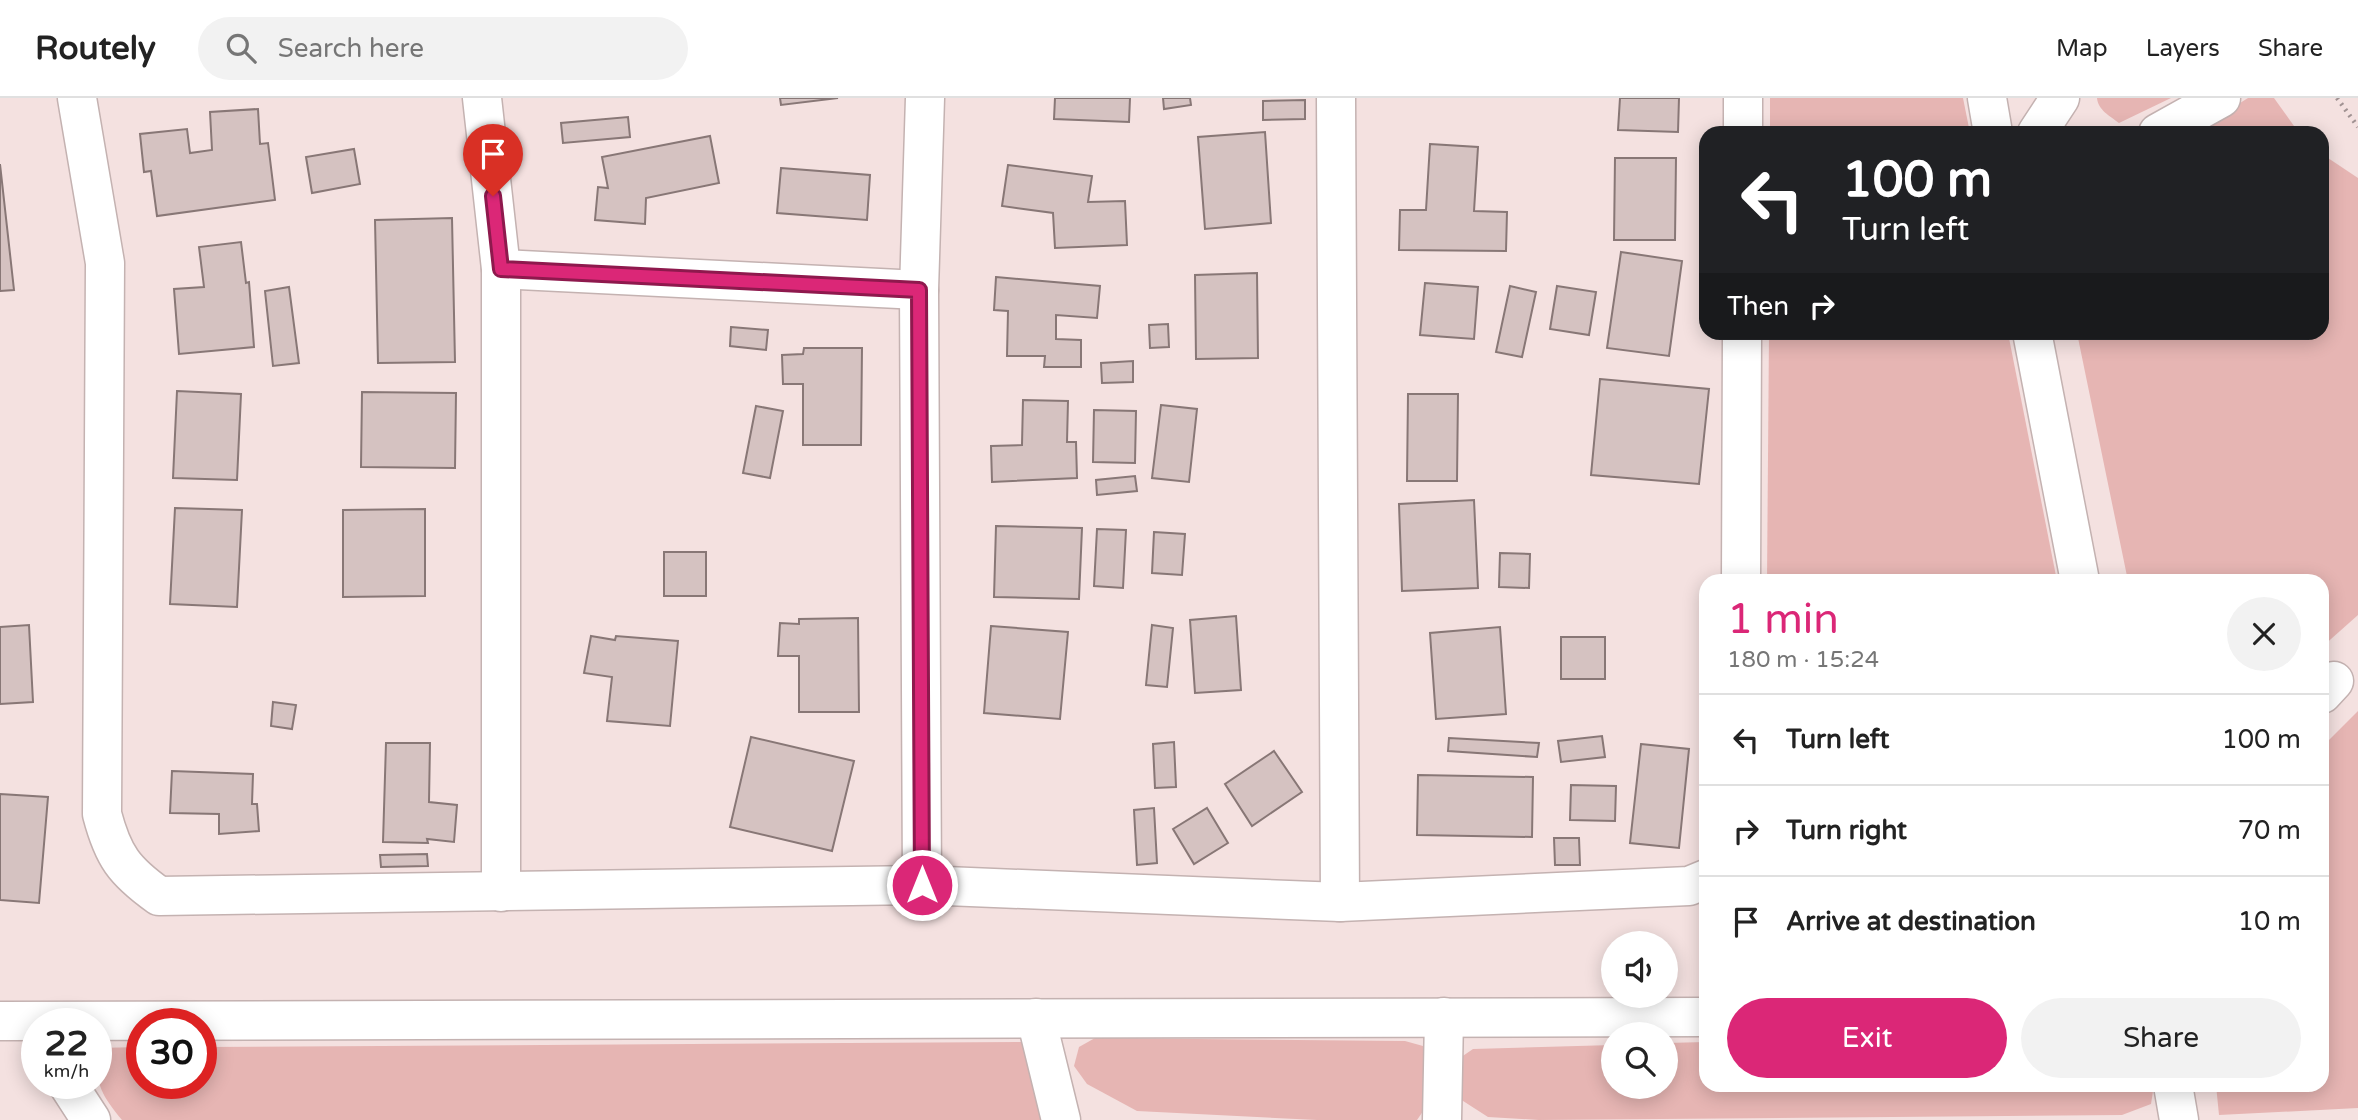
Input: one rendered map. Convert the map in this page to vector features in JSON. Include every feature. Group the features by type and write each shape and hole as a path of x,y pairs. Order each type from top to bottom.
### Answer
{"street":[{"path":"77,98 105,263 102,814 110,845 128,871 159,896 922,885 1339,902 1689,886 1699,882"},
{"path":"482,98 501,269 501,892"},
{"path":"922,885 919,290 925,98"},
{"path":"1336,98 1339,902"},
{"path":"1743,98 1743,126"},
{"path":"1987,98 1992,126"},
{"path":"2042,126 2060,98"},
{"path":"2171,126 2221,98"},
{"path":"501,269 919,290"},
{"path":"1741,574 1742,340"},
{"path":"2034,340 2079,574"},
{"path":"1442,1120 1444,1017"},
{"path":"112,1026 1035,1018 1699,1017"},
{"path":"1035,1018 1061,1120"},
{"path":"2174,1092 2179,1120"},
{"path":"77,1099 91,1120"}],"path":[{"path":"2337,98 2358,127"}],"shaded area":[{"path":"1770,98 1963,98 1969,126 1770,126"},
{"path":"2097,98 2171,98 2119,123 2102,109"},
{"path":"2248,98 2274,98 2294,126 2203,126"},
{"path":"2329,159 2358,178 2358,615 2329,641 2329,574 2127,574 2078,340 2329,340"},
{"path":"1769,340 2009,340 2056,574 1767,574"},
{"path":"2358,711 2358,1108 2219,1115 2217,1092 2329,1092 2329,740"},
{"path":"1095,1038 1405,1041 1423,1046 1437,1064 1428,1104 1417,1120 1317,1120 1137,1111 1087,1084 1074,1066 1079,1047"},
{"path":"1026,1042 1049,1120 122,1120 106,1099 112,1099 112,1048 126,1047 126,1099 217,1099 217,1047"},
{"path":"1699,1042 1699,1092 2153,1092 2151,1104 2122,1115 1539,1120 1488,1117 1460,1099 1454,1062 1473,1049 1601,1045 1601,1099 1678,1099 1678,1043"}],"building":[{"path":"780,98 838,98 781,105"},
{"path":"1055,98 1130,98 1129,122 1054,119"},
{"path":"1163,98 1190,98 1191,105 1164,109"},
{"path":"1620,98 1679,98 1678,132 1618,130"},
{"path":"1305,100 1305,119 1263,120 1263,101"},
{"path":"258,109 260,144 268,143 275,200 157,216 151,171 144,172 140,134 187,129 190,153 212,150 210,112"},
{"path":"628,117 630,137 563,143 561,123"},
{"path":"1265,132 1271,223 1205,229 1198,137"},
{"path":"710,136 719,183 646,198 645,224 595,220 598,187 608,188 602,157"},
{"path":"1430,144 1478,147 1474,211 1507,212 1506,251 1399,250 1400,210 1426,210"},
{"path":"354,149 360,184 312,193 306,157"},
{"path":"1615,158 1676,158 1675,240 1614,240"},
{"path":"0,164 14,290 0,291"},
{"path":"1008,165 1092,176 1088,202 1125,201 1127,245 1055,248 1053,213 1002,206"},
{"path":"781,168 870,175 867,220 777,213"},
{"path":"452,218 455,362 378,363 375,220"},
{"path":"241,242 246,283 249,282 254,347 179,354 174,289 204,287 199,247"},
{"path":"1621,252 1682,261 1669,356 1607,348"},
{"path":"1257,273 1258,358 1196,359 1195,275"},
{"path":"996,277 1100,286 1097,318 1056,315 1056,339 1081,340 1081,367 1044,367 1045,356 1007,356 1008,311 994,310"},
{"path":"1425,283 1478,287 1474,339 1420,335"},
{"path":"1510,286 1536,292 1522,357 1496,352"},
{"path":"1557,286 1596,292 1589,335 1550,329"},
{"path":"289,287 299,363 273,366 265,291"},
{"path":"1168,324 1169,347 1150,348 1149,325"},
{"path":"731,327 768,330 766,350 730,346"},
{"path":"804,348 862,348 861,445 803,445 803,384 783,384 782,355 803,354"},
{"path":"1133,361 1133,382 1102,383 1101,363"},
{"path":"1600,379 1709,389 1699,484 1591,475"},
{"path":"177,391 241,394 237,480 173,478"},
{"path":"362,392 456,393 455,468 361,467"},
{"path":"1408,394 1458,394 1457,481 1407,481"},
{"path":"1023,400 1068,401 1067,442 1076,442 1077,478 992,482 991,446 1022,445"},
{"path":"1161,405 1197,409 1189,482 1152,478"},
{"path":"756,406 783,411 770,478 743,473"},
{"path":"1094,410 1136,411 1135,463 1093,462"},
{"path":"1135,476 1137,491 1097,495 1096,480"},
{"path":"1474,500 1478,588 1402,591 1399,504"},
{"path":"175,508 242,510 237,607 170,604"},
{"path":"425,509 425,596 343,597 343,510"},
{"path":"996,526 1082,528 1079,599 994,597"},
{"path":"1097,529 1126,530 1123,588 1094,586"},
{"path":"1154,532 1185,534 1182,575 1152,573"},
{"path":"664,552 706,552 706,596 664,596"},
{"path":"1500,553 1530,554 1529,588 1499,587"},
{"path":"1236,616 1241,690 1195,693 1190,620"},
{"path":"858,618 859,712 799,712 799,656 778,656 780,623 799,624 799,619"},
{"path":"29,625 33,702 0,704 0,627"},
{"path":"1152,625 1173,628 1167,687 1146,685"},
{"path":"991,626 1068,632 1060,719 984,713"},
{"path":"1500,627 1506,714 1436,719 1430,633"},
{"path":"591,636 615,640 616,636 678,641 670,726 607,721 612,677 584,673"},
{"path":"1561,637 1605,637 1605,679 1561,679"},
{"path":"273,702 296,705 292,729 271,726"},
{"path":"1602,736 1605,757 1561,762 1558,741"},
{"path":"751,737 854,761 832,851 730,827"},
{"path":"1449,738 1539,743 1537,757 1448,751"},
{"path":"1174,742 1176,787 1155,788 1153,744"},
{"path":"386,743 430,743 429,802 457,805 454,842 427,839 428,843 383,842"},
{"path":"1641,744 1689,749 1679,848 1630,843"},
{"path":"1274,751 1302,792 1252,826 1225,784"},
{"path":"172,771 253,774 252,804 257,804 259,831 219,834 219,814 170,813"},
{"path":"1418,775 1533,777 1532,837 1417,835"},
{"path":"1571,785 1616,786 1615,821 1570,820"},
{"path":"0,794 48,797 39,903 0,900"},
{"path":"1154,808 1157,863 1137,865 1134,810"},
{"path":"1207,808 1228,843 1194,864 1173,829"},
{"path":"1554,838 1579,838 1580,865 1555,865"},
{"path":"427,854 428,866 381,867 380,855"}],"route":[{"path":"493,196 501,269 919,290 922,885"}]}
